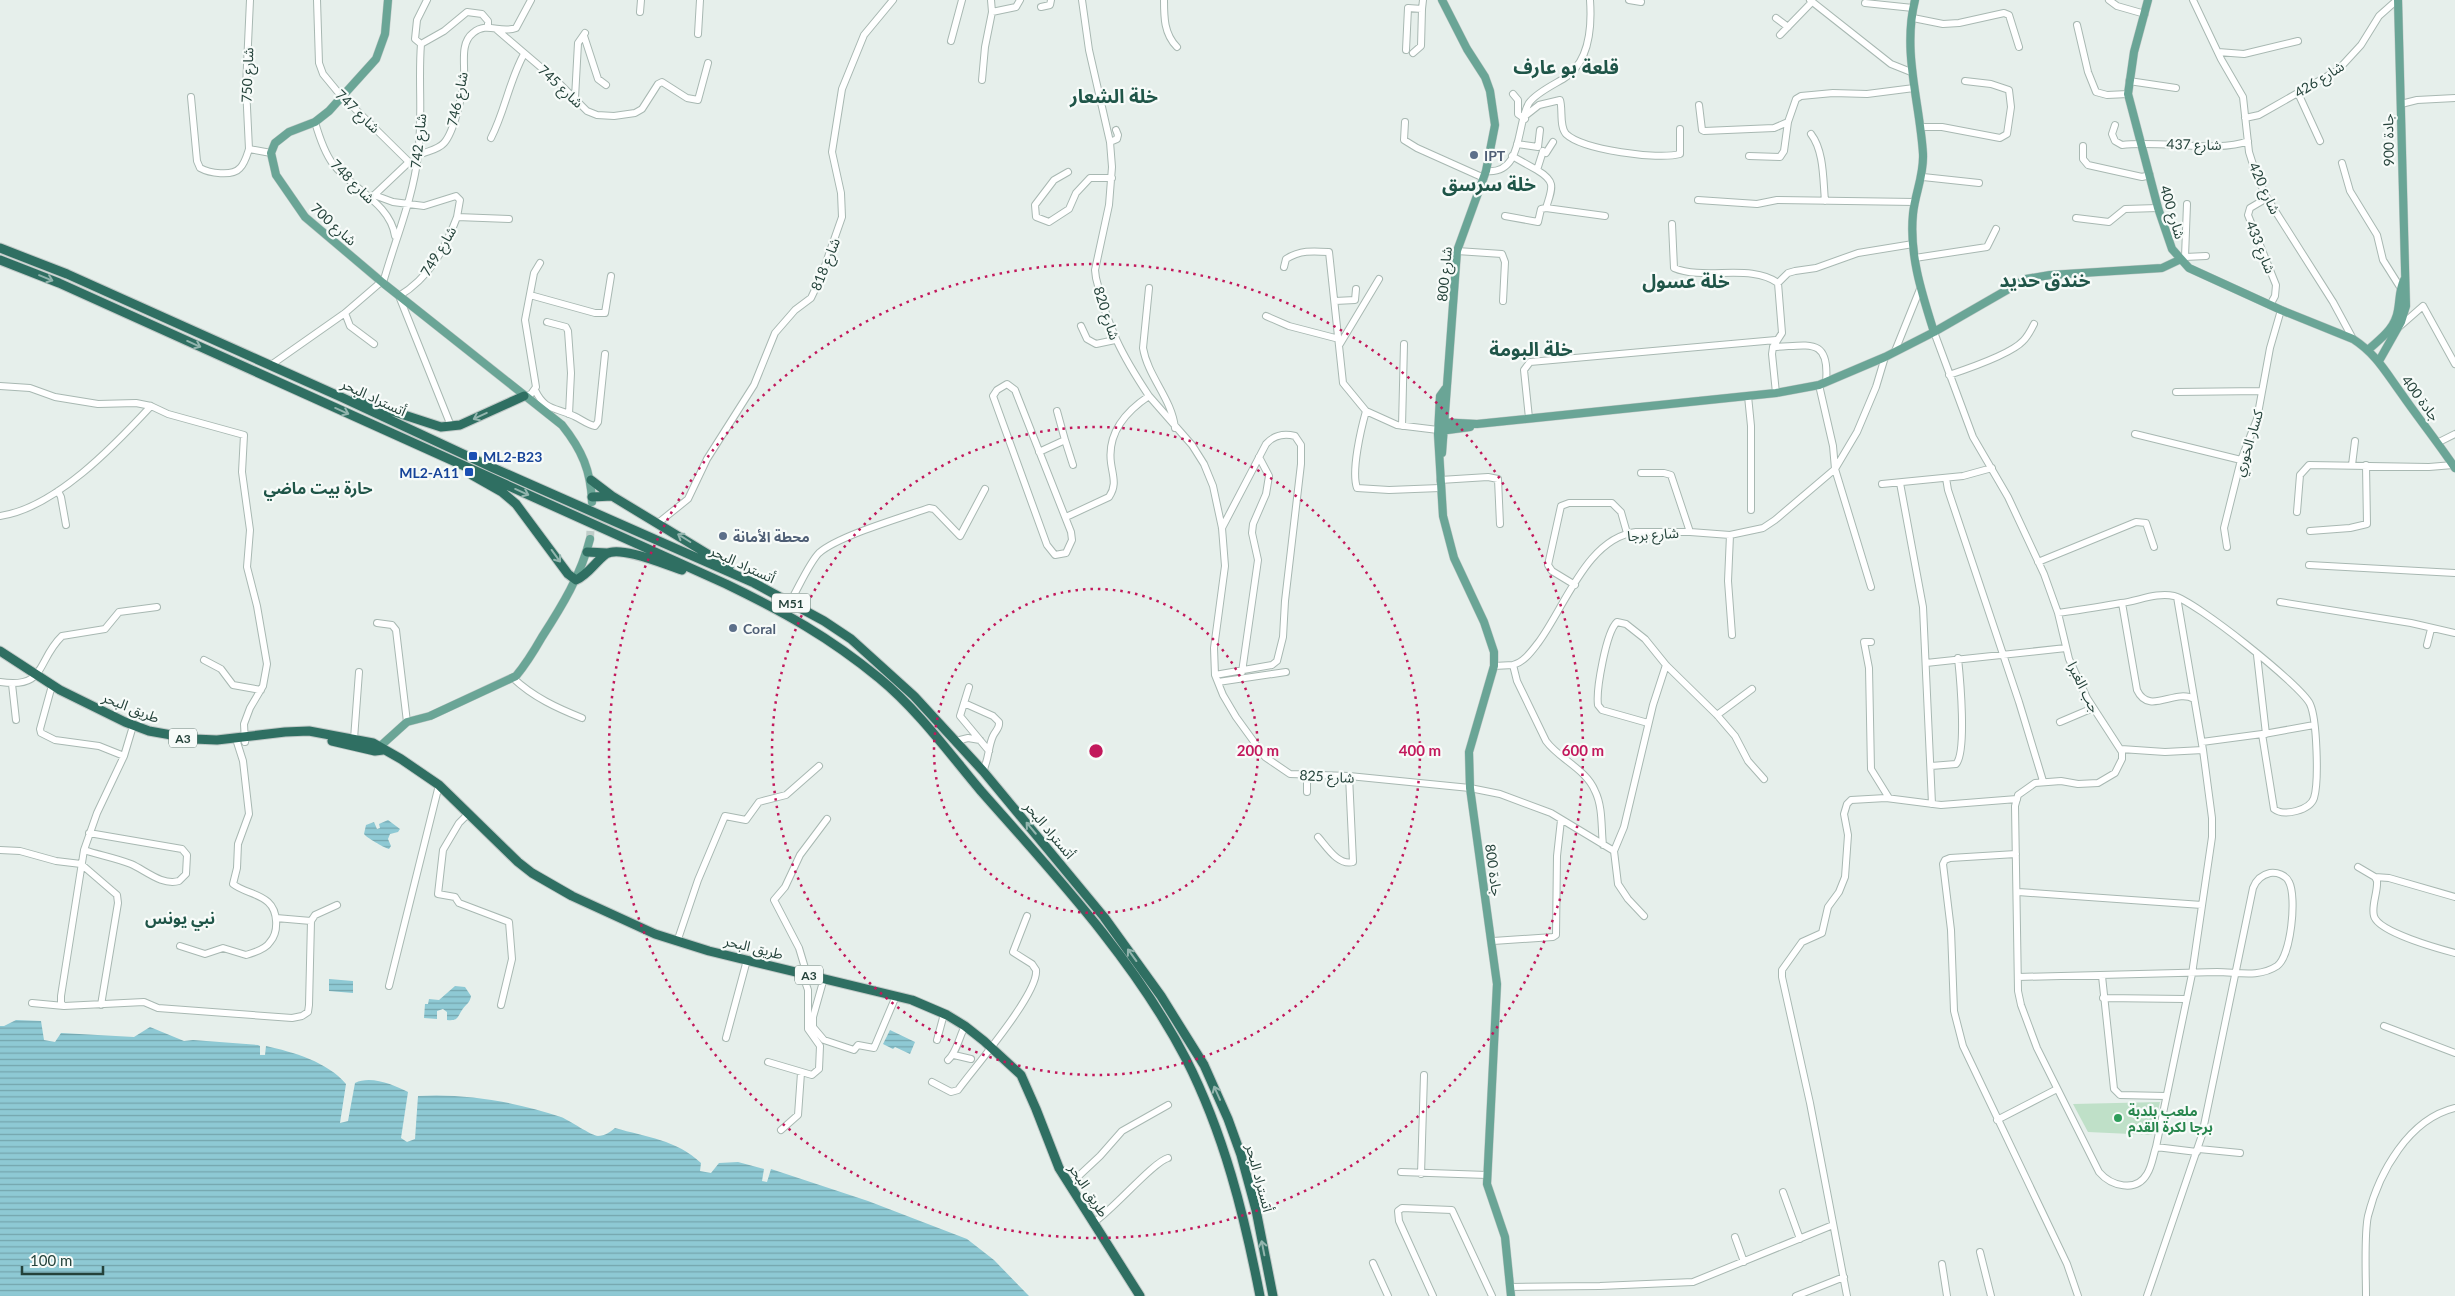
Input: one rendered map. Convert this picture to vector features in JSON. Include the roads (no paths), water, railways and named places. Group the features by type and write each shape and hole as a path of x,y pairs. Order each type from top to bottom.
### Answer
{"highway":[{"name":"أتستراد البحر","path":"0,248 67,274 341,396 491,467 754,583 824,621 865,651 914,696 983,771 1109,924 1161,996 1204,1065 1217,1092 1241,1155 1256,1210 1273,1296"},
{"name":"أتستراد البحر","path":"0,260 59,283 779,609 819,632 880,679 911,710 1040,858 1116,951 1154,1005 1185,1058 1210,1111 1224,1147 1244,1217 1260,1296"},
{"path":"341,396 370,402 442,427 460,425 524,396"},
{"path":"458,464 516,504 568,574 576,580 587,574 607,553"},
{"path":"591,480 612,496 754,583"},
{"path":"592,499 612,496"},
{"path":"587,552 622,552 705,576"},
{"name":"طريق البحر","path":"0,651 51,689 90,711 132,728 186,743 303,736 376,748"},
{"name":"طريق البحر","path":"0,657 132,728"},
{"name":"طريق البحر","path":"241,741 303,731 354,740 376,748 401,758 439,785 532,873 572,896 677,942 896,996 944,1014 965,1026 990,1046 1020,1075 1036,1109 1055,1161 1140,1296"}],"main road":[{"path":"271,153 275,143 289,132 315,122 343,97 380,51 385,34 388,0"},
{"name":"شارع 800","path":"1440,458 1440,396 1445,390 1457,251 1485,174 1495,124 1490,91 1485,77 1467,49 1442,0"},
{"name":"شارع 400","path":"2148,0 2129,81 2128,94 2169,243 2189,268 2281,310 2353,338 2382,364"},
{"name":"جادة 900","path":"2382,364 2388,339 2396,326 2404,285 2398,0"},
{"path":"1914,4 1911,75 1920,127 1923,177 1915,202 1913,244 1920,289 1934,332"},
{"name":"شارع 700","path":"271,153 276,176 305,217 399,296 562,425 578,445 591,480 592,499"},
{"path":"1441,426 1477,424 1776,393 1822,384 1885,357 1934,332 2026,279 2050,275 2162,268 2182,258"},
{"name":"جادة 900","path":"2368,350 2388,339"},
{"name":"جادة 400","path":"2382,364 2439,442 2454,467"},
{"name":"جادة 800","path":"1440,458 1440,488 1450,544 1462,576 1484,622 1494,652 1494,666 1469,752 1470,788 1497,984 1487,1175 1491,1198 1505,1237 1509,1293"},
{"path":"376,748 407,722 430,716 513,678 526,665 576,580 590,539"}],"street":[{"name":"شارع 750","path":"249,149 246,87 250,0"},
{"name":"شارع 747","path":"316,0 320,67 325,78 409,162"},
{"name":"شارع 742","path":"382,282 409,203 418,155 421,124 421,44 416,39 415,29 427,0"},
{"path":"421,44 430,41 468,12 482,14 488,21 488,25 496,29 510,30 516,28 531,0"},
{"path":"640,12 641,0"},
{"path":"698,34 700,0"},
{"name":"شارع 818","path":"658,523 688,499 707,459 754,385 776,334 795,310 811,298 821,277 842,217 841,193 832,152 842,89 864,35 893,0"},
{"path":"951,41 962,0"},
{"path":"982,80 985,47 992,12 991,0"},
{"path":"992,12 1016,7 1020,0"},
{"path":"1040,7 1050,5 1051,0"},
{"name":"شارع 820","path":"1082,0 1088,50 1110,142 1112,178 1109,205 1095,270 1102,304 1115,340 1129,368 1149,396"},
{"path":"1164,0 1164,24 1177,47"},
{"path":"1413,54 1421,46 1423,0"},
{"path":"1405,122 1404,140 1485,174 1501,169 1512,156 1518,144 1529,103 1576,69 1591,30 1590,0"},
{"path":"1630,0 1640,2"},
{"path":"2109,0 2117,6 2145,14"},
{"name":"شارع 420","path":"2193,0 2226,69 2240,89 2254,168 2267,198 2333,302 2353,338"},
{"name":"شارع 426","path":"2246,118 2259,115 2324,79 2350,59 2379,16 2398,0"},
{"path":"1780,35 1814,2 1891,64 1911,75"},
{"path":"1865,3 1914,4"},
{"path":"1406,50 1408,8 1422,10"},
{"path":"1913,18 1943,24 1959,23 2004,13 2009,15 2013,24 2018,46"},
{"path":"1776,18 1788,26"},
{"name":"شارع 746","path":"409,162 418,155 440,147 449,137 464,79 466,43 473,33 488,25"},
{"path":"2078,26 2088,72 2096,92 2107,95 2128,94"},
{"name":"شارع 745","path":"496,29 575,98 587,111 609,117 638,111 662,82 687,98 698,100 708,63"},
{"path":"575,98 578,43 584,35 598,79 606,85"},
{"path":"2218,52 2244,54 2298,41"},
{"path":"491,138 499,123 512,78 524,54"},
{"path":"1920,127 1942,127 2000,138 2007,134 2011,107 2009,90 1991,84 1965,81"},
{"path":"2129,81 2176,88"},
{"path":"1748,156 1780,158 1784,151 1788,122 1796,100 1801,96 1833,93 1860,94 1914,88"},
{"path":"2298,93 2320,141"},
{"path":"1513,94 1518,100 1518,114 1525,117"},
{"path":"190,97 197,160 200,168 211,172 233,172 241,168 249,149 271,153"},
{"path":"2401,104 2417,100 2455,98"},
{"path":"1525,117 1540,105 1560,100 1564,129 1567,134 1592,145 1655,155 1680,154 1680,130"},
{"path":"1699,105 1702,130 1704,131 1774,128 1788,122"},
{"name":"شارع 748","path":"315,122 322,144 333,164 372,197 390,219 396,238"},
{"name":"شارع 437","path":"2115,125 2112,134 2115,140 2122,146 2140,143 2218,146 2239,145 2248,141"},
{"path":"1110,142 1117,139 1116,130"},
{"path":"1537,170 1541,149 1540,130"},
{"path":"1811,134 1816,141 1820,153 1825,201"},
{"path":"1518,144 1541,149 1546,153 1553,142"},
{"path":"2083,146 2083,159 2088,165 2142,177 2150,175"},
{"path":"1512,156 1550,179 1552,184 1546,208"},
{"path":"372,197 409,162"},
{"path":"2342,163 2350,191 2376,235 2383,260 2404,285"},
{"path":"1068,172 1054,180 1034,205 1036,217 1049,222 1069,209 1076,193 1090,178 1112,178"},
{"path":"1923,177 1979,183"},
{"path":"372,197 424,206 456,196 460,200 457,217"},
{"name":"شارع 433","path":"2267,198 2250,208 2248,215 2276,285 2275,296 2270,305"},
{"path":"1698,200 1757,204 1777,200 1915,202"},
{"path":"2188,204 2182,258 2206,256"},
{"path":"1504,216 1538,222 1541,209 1546,208 1605,216"},
{"path":"2076,218 2109,222 2125,209 2158,208"},
{"name":"شارع 749","path":"399,296 417,284 432,266 457,217 508,219"},
{"path":"1672,224 1674,268 1706,274 1761,275 1771,277 1778,283 1782,333 1781,337 1774,343"},
{"path":"1915,258 1986,247 1996,229"},
{"path":"1778,283 1788,273 1816,268 1858,253 1913,244"},
{"path":"1284,267 1286,259 1292,255 1305,251 1329,252 1343,383 1366,411 1402,426 1428,428 1441,426"},
{"path":"1457,251 1502,254 1505,262 1503,301"},
{"path":"540,263 534,273 525,320 534,364 535,390 540,400 551,408 570,414 592,426 597,424 605,354"},
{"path":"530,295 605,314 611,276"},
{"path":"1339,342 1365,307 1379,279"},
{"path":"270,365 345,313 382,282"},
{"path":"1149,288 1144,341 1145,358 1149,371 1174,414 1175,428"},
{"path":"1335,301 1356,300 1356,289"},
{"path":"1895,351 1920,289"},
{"path":"399,296 451,426"},
{"path":"2396,326 2423,306 2455,364"},
{"name":"كسار الخوري","path":"2227,547 2224,528 2241,460 2257,419 2270,348 2281,310"},
{"path":"345,313 350,326 374,344"},
{"path":"1266,316 1289,326 1339,342"},
{"path":"547,322 566,327 568,331 571,373 570,414"},
{"path":"1949,374 1970,368 2014,347 2023,340 2034,324"},
{"path":"1081,326 1087,339 1096,344 1115,340"},
{"name":"جب الغبرا","path":"1934,332 1973,436 2008,496 2038,562 2058,613 2069,659 2093,708 2121,749"},
{"path":"1774,343 1776,393"},
{"path":"1529,418 1524,370 1530,362 1774,343 1812,346 1819,349 1825,357 1822,384 1835,468 1871,587"},
{"path":"1402,426 1404,344"},
{"name":"شارع برجا","path":"1512,666 1522,661 1552,625 1575,585 1598,551 1606,543 1627,533 1690,532 1730,535 1763,528 1786,512 1835,468 1857,432 1876,387 1885,357"},
{"path":"1010,384 1015,390 1039,452 1071,532 1070,546 1066,553 1055,555 1047,544 993,396 1002,386 1010,384"},
{"path":"0,386 30,388 55,397 98,404 151,406 168,414 245,436 242,472 250,530 246,567 257,606 267,664 261,690 245,719 241,741 249,814 238,844 237,868 233,884 268,902 273,907 276,918 270,942 251,954 243,955 224,948 205,954 180,946"},
{"path":"524,396 535,390"},
{"path":"2176,392 2262,391"},
{"path":"1066,517 1109,497 1115,483 1110,455 1114,435 1118,426 1132,407 1149,396"},
{"name":"شارع 825","path":"1149,396 1175,428 1192,445 1204,464 1215,492 1222,528 1225,566 1214,648 1216,679 1236,717 1265,757 1287,773 1348,776 1470,788 1500,794 1551,814 1614,851"},
{"path":"1748,396 1752,440 1751,510"},
{"path":"0,516 28,509 58,491 78,476 132,427 151,406"},
{"path":"1057,411 1073,465"},
{"path":"1366,411 1360,436 1357,488 1389,490 1440,488"},
{"path":"1216,679 1272,665 1278,657 1283,637 1301,445 1295,436 1283,434 1269,440 1222,528"},
{"path":"2135,434 2241,460"},
{"path":"2439,442 2455,434"},
{"path":"1039,452 1065,440"},
{"path":"2352,465 2355,441"},
{"path":"1242,672 1258,560 1253,524 1266,494 1270,476 1259,457"},
{"path":"2297,512 2298,482 2304,467 2326,464 2429,468 2454,467"},
{"path":"2310,531 2350,528 2367,524 2366,465"},
{"path":"1882,484 1982,473 1992,468"},
{"path":"1641,474 1664,472 1671,475 1690,532"},
{"path":"1440,480 1488,477 1498,479 1500,524"},
{"path":"1946,478 1948,490 2001,655 2019,702 2043,781"},
{"path":"1900,483 1923,607 1932,804"},
{"path":"790,602 816,556 824,550 874,527 929,508 934,509 960,536 985,489"},
{"path":"58,491 61,497 66,525"},
{"path":"1575,585 1552,571 1548,565 1561,506 1577,503 1612,503 1621,512 1627,533"},
{"path":"2038,562 2136,522 2146,523 2154,547"},
{"path":"1730,535 1728,581 1732,635"},
{"path":"2309,566 2455,573"},
{"path":"2058,613 2160,596 2177,597 2202,610 2289,680 2308,700 2314,725 2316,777 2313,800 2307,807 2294,811 2279,812 2272,804 2257,655"},
{"path":"2177,597 2202,742 2213,824 2192,974 2185,999 2156,1147 2149,1171 2142,1181 2127,1186 2109,1182 2096,1166 2025,1020 2018,992 2016,799 2028,786 2043,781 2098,783 2118,769 2123,756 2121,749 2165,752 2203,750"},
{"path":"2280,602 2411,623 2455,633"},
{"path":"2122,603 2137,690 2142,699 2146,702 2183,695 2194,699"},
{"path":"0,682 22,684 35,676 62,636 105,629 119,612 157,607"},
{"path":"1648,723 1602,710 1598,705 1599,682 1613,625 1618,622 1630,626 1652,646 1666,666 1717,715 1735,736 1748,761 1764,779"},
{"path":"377,623 392,625 396,630 407,722"},
{"path":"2427,645 2431,629"},
{"path":"1871,642 1864,642 1869,668 1872,768 1889,798"},
{"path":"1926,663 1958,658 2066,648"},
{"path":"1931,766 1956,764 1961,754 1961,692 1958,658"},
{"path":"204,660 221,669 233,685 261,690"},
{"path":"1494,666 1512,666 1517,681 1551,749 1588,780 1595,790 1600,808 1603,845"},
{"path":"1644,916 1628,899 1618,884 1617,859 1614,851 1624,826 1648,723 1666,666"},
{"path":"354,740 358,672"},
{"path":"1216,679 1286,672"},
{"path":"513,678 524,688 556,708 582,718"},
{"path":"12,684 16,720"},
{"path":"969,687 960,713 962,719 990,751"},
{"path":"51,689 40,729 41,733 54,740 103,747 124,756"},
{"path":"1717,715 1752,689"},
{"path":"964,703 997,718 999,722 1000,726 992,739 988,762 983,771"},
{"path":"2060,722 2093,708"},
{"path":"2202,742 2314,725"},
{"path":"64,1006 61,1003 61,996 84,850 89,834 124,756 132,728"},
{"path":"956,741 971,738 980,740"},
{"path":"677,942 698,880 725,816 746,820 759,802 786,795 819,766"},
{"path":"1307,775 1307,792"},
{"path":"1318,837 1340,860 1353,862 1348,776"},
{"path":"389,986 439,785"},
{"path":"1847,1296 1782,973 1802,942 1822,933 1828,907 1842,885 1848,851 1848,835 1844,814 1847,804 1851,800 1860,798 1889,798 1932,804 2016,799"},
{"path":"468,814 459,823 443,850 438,894 455,897 459,903 509,922 512,959 501,1005"},
{"path":"768,1062 800,1073 816,1073 819,1068 820,1046 808,1029 808,990 802,973 805,968 799,948 774,900 792,876 800,855 827,819"},
{"path":"1492,941 1553,937 1556,934 1557,856 1561,820"},
{"path":"84,850 130,864 155,877 175,883 186,874 187,855 182,849 89,834"},
{"path":"0,850 20,851 56,862 81,864 117,895 118,903 101,1005"},
{"path":"2016,854 1950,858 1945,860 1943,864 1951,930 1956,1024 1971,1064 2067,1264 2078,1296"},
{"path":"2358,867 2374,877 2389,878 2455,897"},
{"path":"2018,977 2235,974 2263,972 2278,966 2286,955 2292,900 2290,885 2284,876 2276,873 2268,874 2255,883 2235,974 2198,1151 2147,1296"},
{"path":"2374,877 2377,889 2373,914 2377,922 2410,938 2455,953"},
{"path":"2018,892 2202,905"},
{"path":"32,1003 64,1006 144,1002 158,1008 292,1018 302,1016 308,1012 309,1005 311,921 315,915 337,905"},
{"path":"932,1082 951,1092 958,1090 990,1046 1005,1029 1036,979 1036,970 1032,964 1013,952 1027,916"},
{"path":"276,918 311,921"},
{"path":"726,1038 748,960"},
{"path":"2102,976 2114,1091 2120,1094 2166,1096"},
{"path":"824,978 813,1017 813,1027 824,1040 854,1050 858,1044 874,1048 896,996"},
{"path":"2103,998 2185,999"},
{"path":"937,1040 944,1014"},
{"path":"948,1060 954,1055 957,1041 965,1026"},
{"path":"2384,1026 2455,1053"},
{"path":"954,1055 971,1059"},
{"path":"782,1130 798,1115 800,1073"},
{"path":"1421,1174 1424,1074"},
{"path":"1997,1120 2057,1089"},
{"path":"1069,1185 1100,1156 1122,1131 1168,1104"},
{"path":"2366,1296 2368,1217 2382,1175 2406,1142 2428,1118 2441,1111 2455,1108"},
{"path":"2156,1147 2240,1153"},
{"path":"1094,1222 1112,1209 1158,1163 1168,1158"},
{"path":"1401,1172 1487,1175"},
{"path":"1783,1192 1800,1239"},
{"path":"1433,1296 1399,1221 1398,1211 1402,1208 1452,1210 1492,1296"},
{"path":"1509,1293 1600,1286 1693,1282 1833,1225"},
{"path":"1735,1237 1744,1262"},
{"path":"1980,1252 1991,1296"},
{"path":"1373,1262 1388,1296"},
{"path":"1942,1264 1947,1296"},
{"path":"1796,1296 1844,1277"}],"water":[{"path":"388,820 400,829 398,832 390,834 388,839 391,846 389,849 364,834 366,825 374,822 377,829 380,828 379,824"},
{"path":"329,979 353,981 353,993 329,991"},
{"path":"455,986 465,987 471,996 469,1002 457,1018 447,1020 447,1012 443,1009 437,1011 437,1019 424,1018 425,1004 428,1004 429,999 439,1000"},
{"path":"16,1020 41,1021 44,1040 55,1042 61,1033 134,1037 150,1027 184,1041 258,1045 260,1046 260,1055 265,1055 266,1046 287,1051 320,1064 339,1076 346,1084 340,1123 348,1121 355,1083 375,1080 408,1092 401,1138 407,1142 415,1139 418,1096 472,1097 526,1107 561,1117 598,1136 605,1135 615,1128 661,1140 692,1155 701,1163 700,1171 711,1173 719,1163 738,1162 764,1169 762,1181 767,1182 771,1169 868,1201 967,1239 994,1260 1029,1296 0,1296 0,1026"},
{"path":"890,1030 915,1042 910,1054 883,1044"}],"tunnel":[{"path":"590,539 592,502"}],"place":[{"name":"IPT","path":"1474,155"},
{"name":"ML2-B23","path":"473,456"},
{"name":"ML2-A11","path":"469,472"},
{"name":"محطة الأمانة","path":"723,536"},
{"name":"Coral","path":"733,628"},
{"name":"ملعب بلدبة برجا لكرة القدم","path":"2118,1118"}],"district":[{"name":"قلعة بو عارف","path":"1566,66"},
{"name":"خلة الشعار","path":"1114,95"},
{"name":"خلة سرسق","path":"1489,183"},
{"name":"خندق حديد","path":"2045,279"},
{"name":"خلة عسول","path":"1686,280"},
{"name":"خلة البومة","path":"1531,348"},
{"name":"حارة بيت ماضي","path":"318,487"},
{"name":"نبي يونس","path":"180,917"}]}
